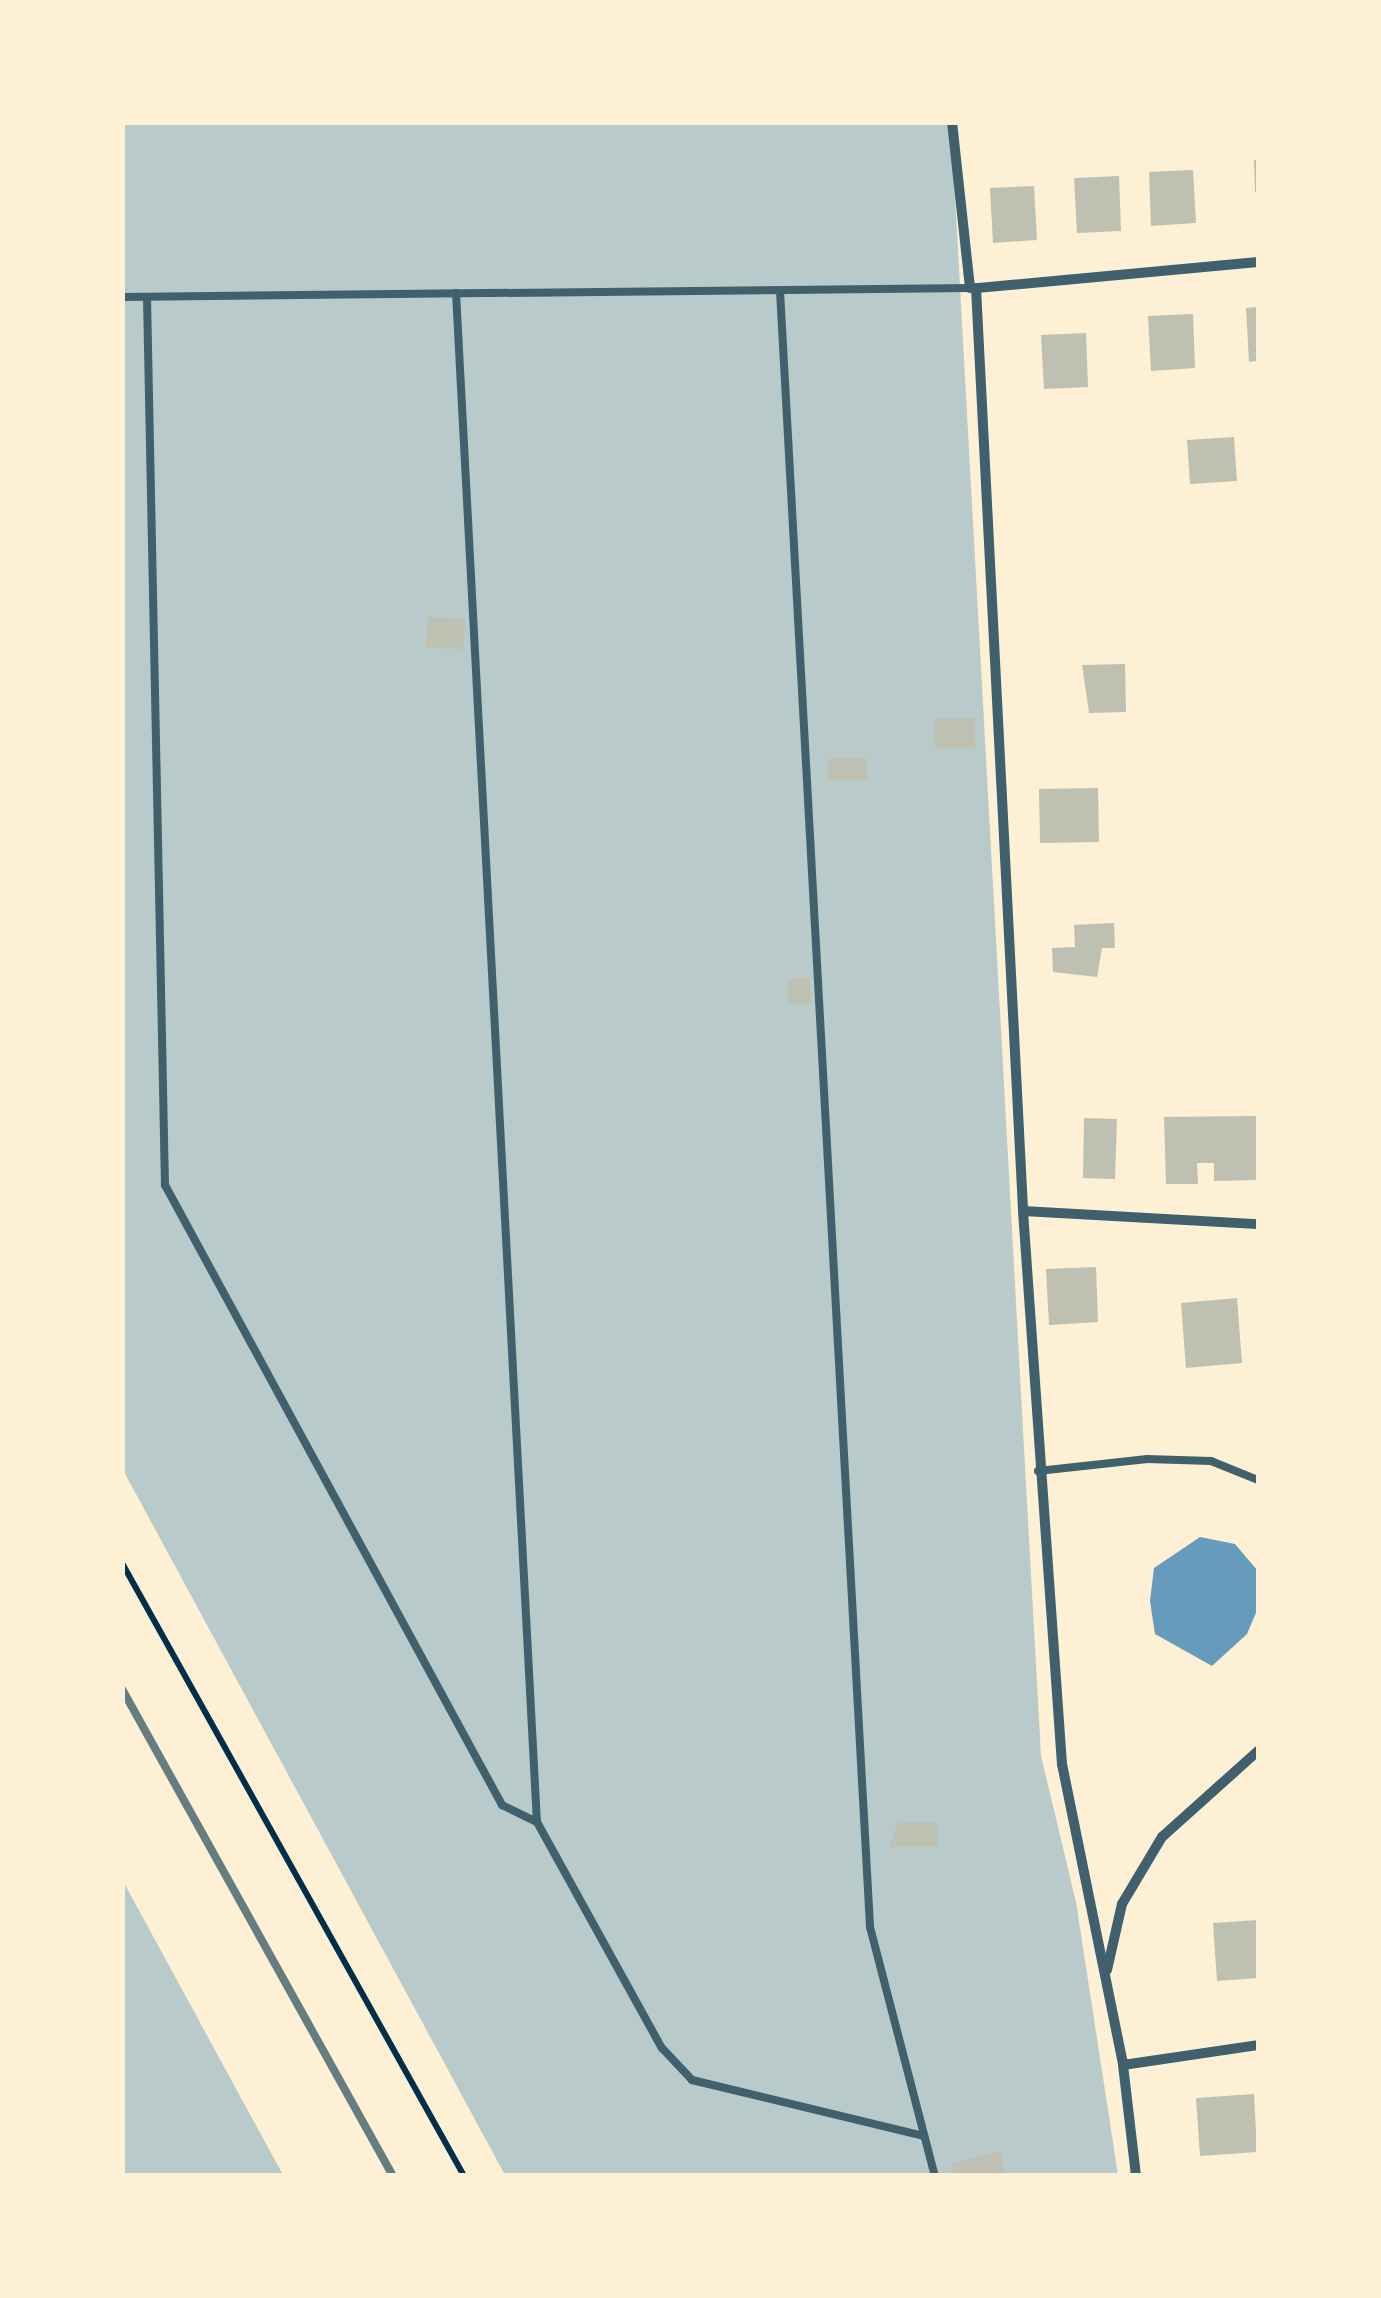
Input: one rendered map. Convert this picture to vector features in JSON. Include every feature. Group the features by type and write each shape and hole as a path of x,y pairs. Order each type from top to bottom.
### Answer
{"street":[{"path":"952,122 973,288 1038,1471 1062,1764 1124,2065 1136,2176"},
{"path":"973,288 1258,262"},
{"path":"1023,1210 1258,1224"},
{"path":"1105,1976 1122,1904 1162,1838 1258,1751"},
{"path":"1124,2065 1258,2045"}],"lane":[{"path":"122,297 973,288"},
{"path":"780,291 869,1908 935,2176"},
{"path":"456,293 536,1822 662,2048 692,2080 923,2136"},
{"path":"148,297 165,1185 502,1804 536,1822"},
{"path":"1038,1471 1163,1459 1211,1462 1258,1480"}],"path":[{"path":"122,1563 464,2176"}],"shaded area":[{"path":"122,123 951,123 1041,1756 1076,1902 1118,2175 505,2175 123,1470"},
{"path":"123,1881 283,2175 123,2175"}],"water":[{"path":"1200,1537 1235,1544 1257,1570 1258,1608 1247,1634 1212,1666 1155,1634 1150,1601 1154,1568"}],"building":[{"path":"1254,160 1258,160 1258,192 1255,192"},
{"path":"1193,170 1196,223 1151,226 1149,172"},
{"path":"1119,176 1121,231 1077,233 1074,178"},
{"path":"1034,186 1037,240 993,243 990,188"},
{"path":"1258,307 1258,361 1249,362 1246,308"},
{"path":"1193,314 1195,368 1151,371 1148,316"},
{"path":"1086,333 1088,387 1044,389 1041,335"},
{"path":"1234,437 1237,481 1190,484 1187,440"},
{"path":"428,617 465,619 463,649 426,648"},
{"path":"1125,664 1126,712 1089,713 1082,665"},
{"path":"975,718 975,748 935,749 935,719"},
{"path":"867,758 867,780 828,780 828,759"},
{"path":"1098,788 1099,842 1040,843 1039,789"},
{"path":"1114,923 1115,948 1102,948 1097,977 1053,972 1052,948 1075,947 1074,925"},
{"path":"810,978 811,1004 789,1005 788,979"},
{"path":"1256,1116 1257,1180 1214,1181 1214,1163 1197,1163 1198,1184 1166,1184 1164,1117"},
{"path":"1084,1118 1117,1119 1115,1179 1083,1178"},
{"path":"1096,1267 1098,1322 1049,1325 1046,1269"},
{"path":"1237,1298 1242,1363 1186,1368 1181,1303"},
{"path":"937,1822 937,1847 890,1847 897,1823"},
{"path":"1258,1920 1258,1978 1217,1981 1213,1923"},
{"path":"1254,2094 1257,2152 1200,2156 1196,2098"},
{"path":"1000,2151 1006,2176 954,2176 951,2164"}],"railway":[{"path":"122,1689 393,2176"}]}
